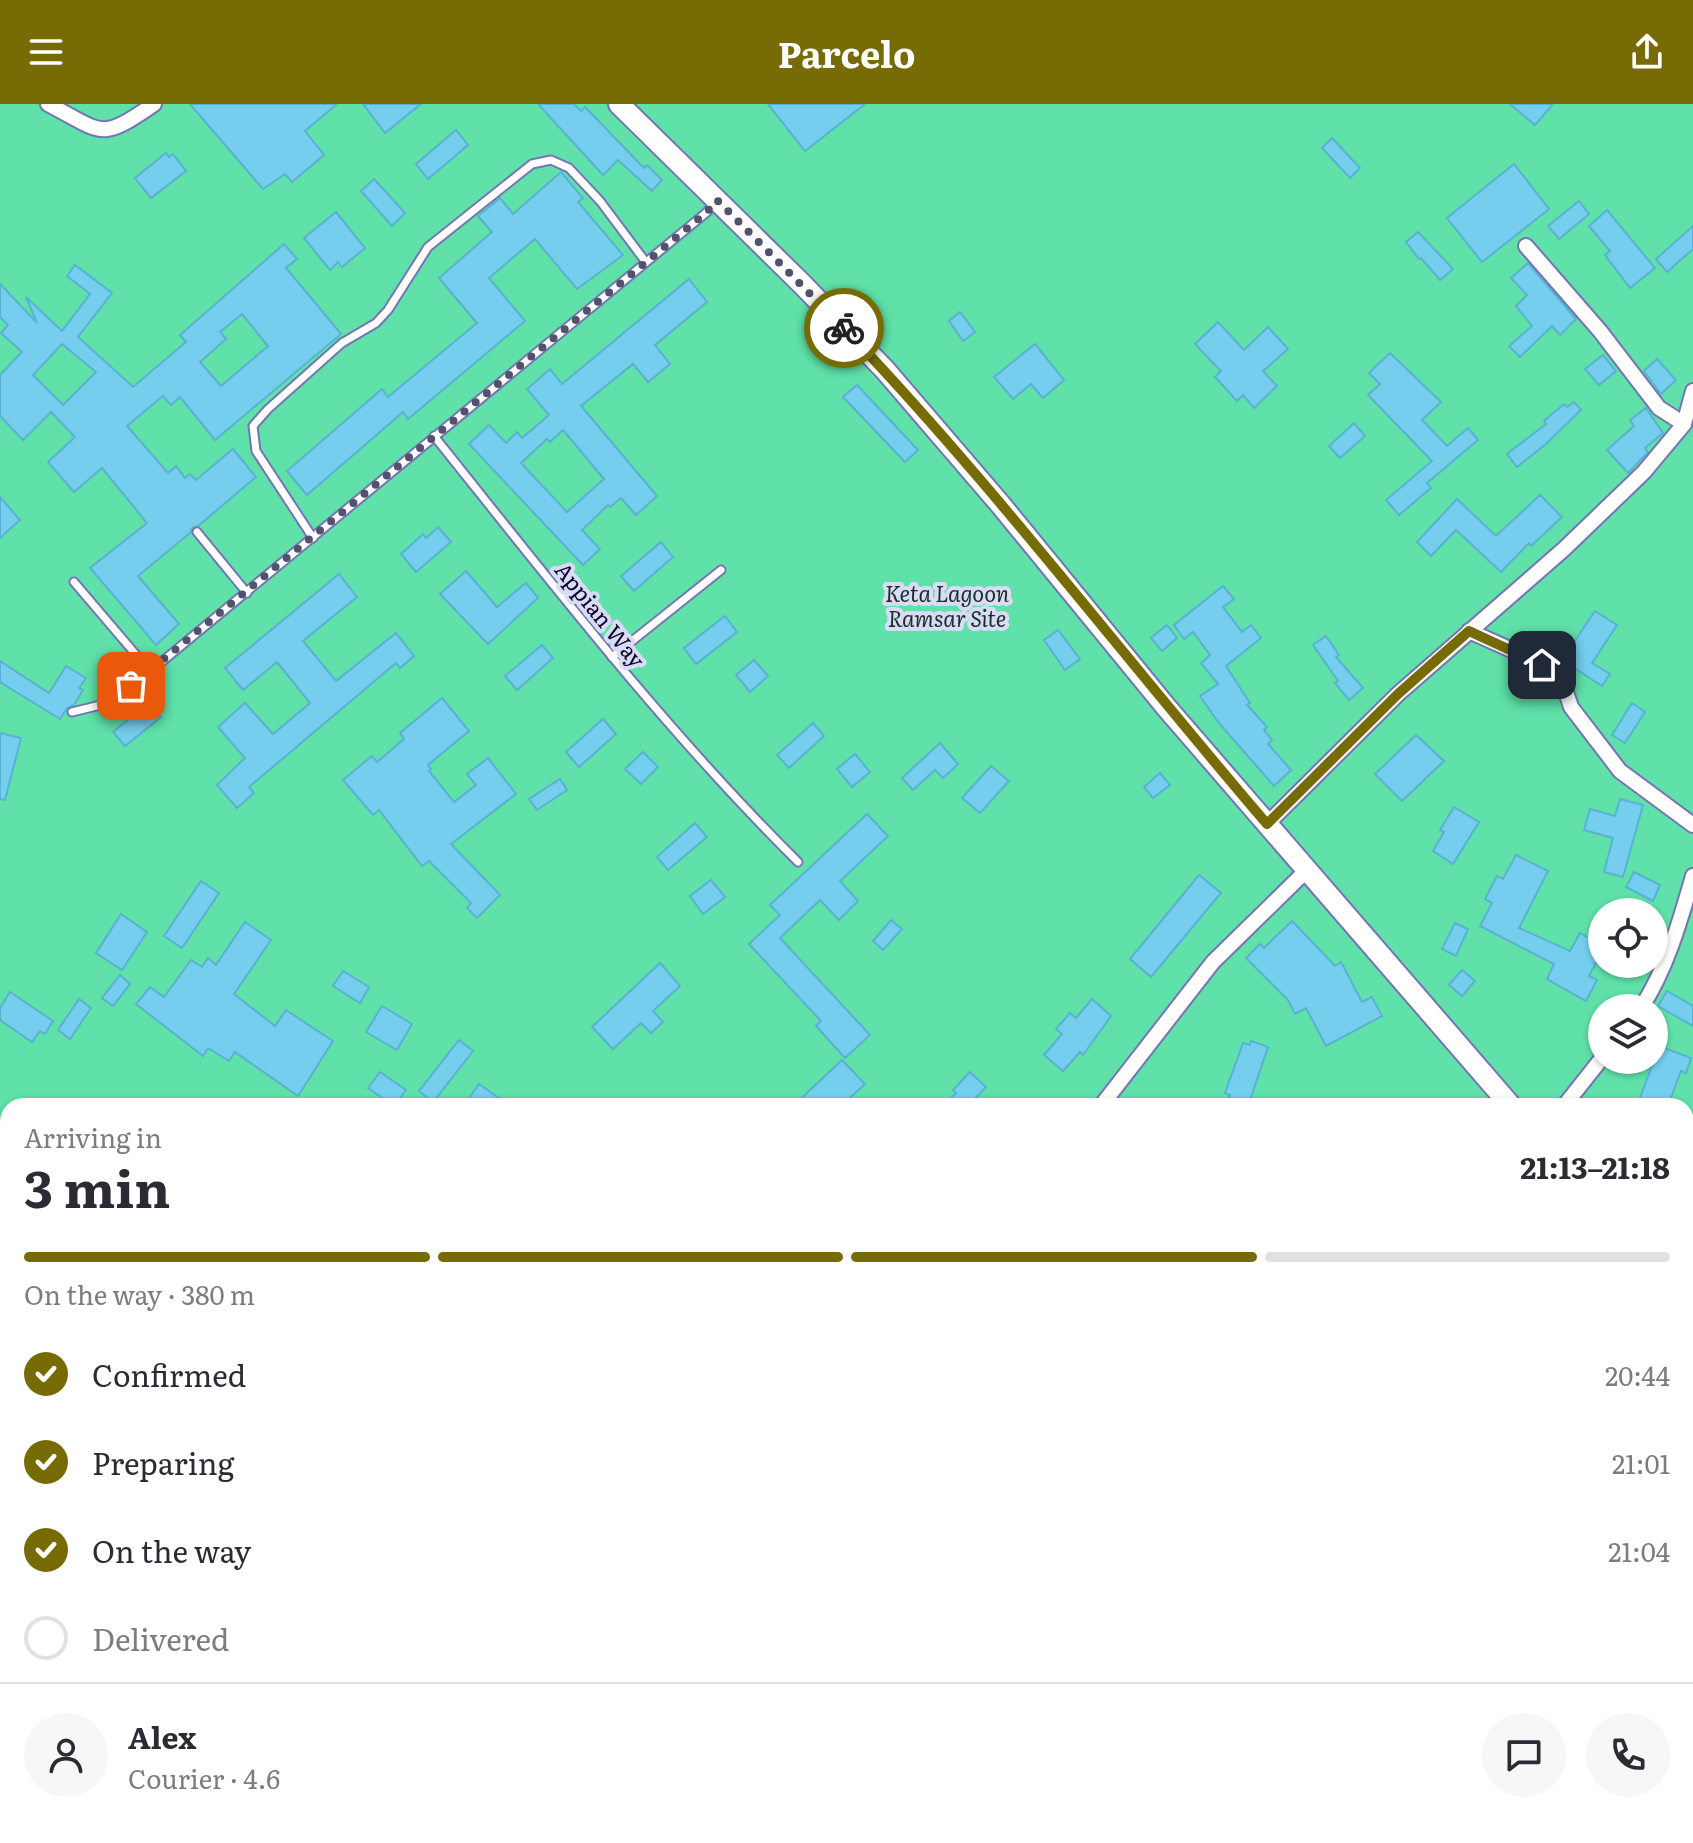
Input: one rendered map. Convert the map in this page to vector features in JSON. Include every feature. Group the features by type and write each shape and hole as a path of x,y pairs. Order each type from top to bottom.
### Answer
{"main road":[{"path":"619,104 885,370 1267,824 1504,1098"}],"street":[{"path":"48,104 88,127 104,131 122,126 154,104"},
{"path":"1526,246 1600,331 1659,408 1684,424"},
{"path":"1267,824 1398,694 1564,549 1644,472 1684,424 1693,391"},
{"path":"1469,631 1559,671 1571,707 1620,771 1693,825"},
{"path":"1107,1098 1213,962 1308,869"},
{"path":"1649,994 1672,943 1693,876"},
{"path":"1570,1098 1589,1074"}],"lane":[{"path":"313,538 256,451 253,426 342,343 376,323 388,310 428,247 532,164 551,160 569,168 587,187 645,261"},
{"path":"72,712 113,702 707,212 717,200"},
{"name":"Appian Way","path":"434,436 612,657 745,809 798,862"},
{"path":"197,532 247,593"},
{"path":"612,657 721,570"},
{"path":"74,582 149,670"}],"green space":[{"name":"Keta Lagoon Ramsar Site","path":"0,104 1693,104 1693,1098 0,1098"}],"building":[{"path":"190,104 337,104 305,131 324,155 292,182 285,174 263,189"},
{"path":"363,104 421,104 385,133"},
{"path":"538,104 574,104 581,111 585,107 644,168 647,165 662,180 652,191 618,160 603,175"},
{"path":"768,104 865,104 805,151"},
{"path":"1510,104 1553,104 1535,125"},
{"path":"456,130 468,145 428,179 416,164"},
{"path":"1332,138 1360,168 1350,178 1322,148"},
{"path":"166,153 169,157 173,154 186,171 151,198 135,178"},
{"path":"1514,164 1549,209 1482,262 1447,218"},
{"path":"561,172 583,198 578,202 623,255 577,289 535,239 489,278 525,321 408,419 403,412 307,495 287,471 382,389 388,397 477,323 439,278 492,232 478,216 500,198 513,214"},
{"path":"374,179 405,213 392,226 361,191"},
{"path":"1579,201 1589,214 1559,239 1548,226"},
{"path":"1607,210 1655,268 1630,288 1605,255 1610,251 1589,226"},
{"path":"336,212 365,248 342,267 338,262 330,270 304,238"},
{"path":"1693,226 1693,249 1667,272 1656,259"},
{"path":"1418,232 1453,269 1440,280 1406,242"},
{"path":"284,244 297,259 286,268 341,334 215,440 180,397 171,405 163,396 127,426 168,473 176,466 185,478 190,474 196,480 233,449 256,477 138,576 179,624 156,645 90,568 147,523 102,468 74,492 48,462 75,437 51,412 23,440 0,416 0,375 22,352 1,333 8,325 0,317 0,284 37,323 26,297 62,331 90,294 67,276 75,265 112,293 78,337 133,387 186,342 180,335","holes":["242,314 268,346 221,386 200,362 226,339 220,332","62,344 96,372 63,405 33,375"]},
{"path":"1528,263 1576,319 1560,335 1552,326 1520,357 1509,346 1532,326 1516,306 1527,295 1511,278"},
{"path":"689,279 707,302 655,345 670,364 648,382 633,364 581,406 657,496 636,515 621,498 610,507 608,505 582,530 600,549 583,565 469,444 489,425 506,443 517,432 522,438 549,415 527,389 550,369 562,384","holes":["563,430 604,479 567,512 521,463 547,439 550,442"]},
{"path":"960,312 975,332 963,341 949,321"},
{"path":"1218,322 1244,350 1268,327 1288,349 1263,371 1277,386 1254,408 1243,395 1237,401 1215,377 1221,371 1195,344"},
{"path":"1035,344 1064,380 1043,398 1031,384 1013,399 994,377"},
{"path":"1390,353 1441,402 1422,420 1447,446 1468,428 1478,440 1427,483 1431,488 1399,515 1386,500 1432,461 1368,395 1380,384 1369,373"},
{"path":"1603,355 1616,371 1599,385 1585,369"},
{"path":"1657,359 1676,380 1661,394 1644,371"},
{"path":"857,385 918,450 905,462 843,397"},
{"path":"1574,402 1581,410 1517,467 1507,454 1546,424 1544,421 1564,404 1567,407"},
{"path":"1646,408 1663,433 1645,448 1648,452 1628,473 1607,450 1634,426 1630,420"},
{"path":"1354,423 1365,436 1340,458 1329,446"},
{"path":"1540,495 1562,517 1531,546 1529,543 1501,572 1456,530 1431,556 1417,542 1457,499 1496,536"},
{"path":"0,497 20,520 0,538"},
{"path":"438,527 451,542 416,572 401,554 423,534 426,538"},
{"path":"661,542 673,557 634,591 621,576"},
{"path":"466,571 497,607 526,583 538,598 488,644 440,594"},
{"path":"339,574 357,597 303,641 336,681 396,633 414,656 400,668 396,663 249,787 254,793 237,808 217,785 245,758 218,727 245,703 273,734 310,703 277,662 243,690 225,668"},
{"path":"1223,586 1234,599 1223,607 1242,632 1251,625 1261,638 1226,666 1250,703 1247,705 1267,727 1264,730 1272,740 1268,744 1291,770 1274,786 1218,722 1200,696 1218,684 1201,663 1210,655 1193,632 1184,639 1174,625"},
{"path":"1595,611 1617,625 1592,663 1610,674 1602,686 1562,660"},
{"path":"725,616 737,632 696,664 684,648"},
{"path":"1167,625 1177,638 1162,651 1151,638"},
{"path":"1058,630 1080,659 1065,670 1044,640"},
{"path":"1326,636 1339,655 1336,657 1363,688 1349,700 1335,683 1338,681 1313,645"},
{"path":"542,645 553,658 517,690 505,676"},
{"path":"754,660 768,676 750,692 736,675"},
{"path":"0,661 49,693 66,666 86,678 79,688 83,690 60,719 0,682"},
{"path":"442,698 469,731 428,765 429,771 454,802 476,785 467,774 488,758 516,794 451,844 500,895 477,918 467,908 471,903 429,861 422,866 379,810 373,815 343,780 372,756 377,762 404,739 400,733"},
{"path":"150,702 161,717 125,746 113,732"},
{"path":"1632,703 1645,712 1625,743 1612,735"},
{"path":"603,719 616,734 579,767 566,752"},
{"path":"813,723 824,736 789,768 777,755"},
{"path":"0,733 21,738 5,800 0,799"},
{"path":"1416,735 1444,761 1402,801 1375,774"},
{"path":"940,743 958,764 943,778 935,770 913,790 902,778"},
{"path":"643,752 658,767 641,784 625,769"},
{"path":"855,754 870,772 852,787 837,769"},
{"path":"991,766 1009,781 980,813 962,798"},
{"path":"1160,773 1170,785 1153,798 1144,787"},
{"path":"560,779 567,790 537,810 529,799"},
{"path":"1620,799 1643,805 1623,877 1604,872 1613,838 1584,830 1590,809 1615,816"},
{"path":"1454,807 1479,822 1453,864 1433,851 1444,832 1440,830"},
{"path":"867,814 888,836 840,881 858,901 839,920 820,900 780,938 870,1035 845,1058 816,1026 821,1021 749,944 780,915 770,905"},
{"path":"695,823 707,837 668,870 657,857"},
{"path":"1516,855 1548,871 1519,928 1570,951 1580,933 1588,938 1588,978 1597,980 1586,1001 1547,979 1554,964 1480,926 1492,903 1485,899 1497,876 1503,879"},
{"path":"1634,872 1660,885 1654,898 1647,898 1626,887"},
{"path":"1199,875 1221,893 1151,977 1130,959"},
{"path":"711,880 725,897 703,914 690,896"},
{"path":"201,881 219,893 182,948 164,936"},
{"path":"121,914 147,932 122,970 96,953"},
{"path":"891,920 902,929 883,950 873,941"},
{"path":"1292,921 1335,966 1341,962 1362,1002 1372,997 1382,1016 1326,1046 1306,1008 1295,1014 1288,1000 1246,958 1260,944 1264,948"},
{"path":"245,922 271,940 234,994 275,1026 286,1010 333,1041 298,1096 235,1052 229,1061 208,1048 203,1056 136,1004 150,987 164,997 191,960 202,967 208,958 216,965"},
{"path":"1455,923 1468,929 1456,956 1442,949"},
{"path":"660,963 680,986 653,1011 663,1022 651,1033 641,1023 613,1049 592,1027"},
{"path":"1462,970 1475,981 1462,996 1449,985"},
{"path":"343,971 369,987 360,1003 333,986"},
{"path":"120,975 130,984 113,1006 102,998"},
{"path":"1667,991 1693,1006 1693,1026 1668,1012 1668,994 1665,994"},
{"path":"10,992 53,1021 45,1034 40,1031 32,1042 0,1020 0,1008"},
{"path":"79,999 91,1008 70,1039 58,1030"},
{"path":"1092,999 1111,1016 1083,1055 1080,1052 1063,1071 1044,1055 1062,1034 1056,1029 1070,1013 1076,1018"},
{"path":"382,1006 412,1024 397,1050 366,1032"},
{"path":"459,1040 473,1051 436,1098 428,1098 419,1091"},
{"path":"1251,1041 1268,1047 1251,1098 1229,1098 1230,1095 1225,1093 1243,1043 1250,1045"},
{"path":"1668,1049 1691,1058 1686,1073 1681,1071 1671,1098 1640,1098 1649,1074 1668,1074"},
{"path":"842,1060 865,1084 850,1098 802,1098"},
{"path":"380,1072 406,1090 400,1098 382,1098 368,1088"},
{"path":"970,1072 986,1087 976,1098 951,1098 956,1093 953,1090"},
{"path":"479,1084 499,1098 469,1098"}],"way so far":[{"path":"131,686 707,212 717,200 844,328"}],"route":[{"path":"844,328 885,370 1000,504 1166,707 1267,824 1398,694 1469,631 1542,665"}]}
